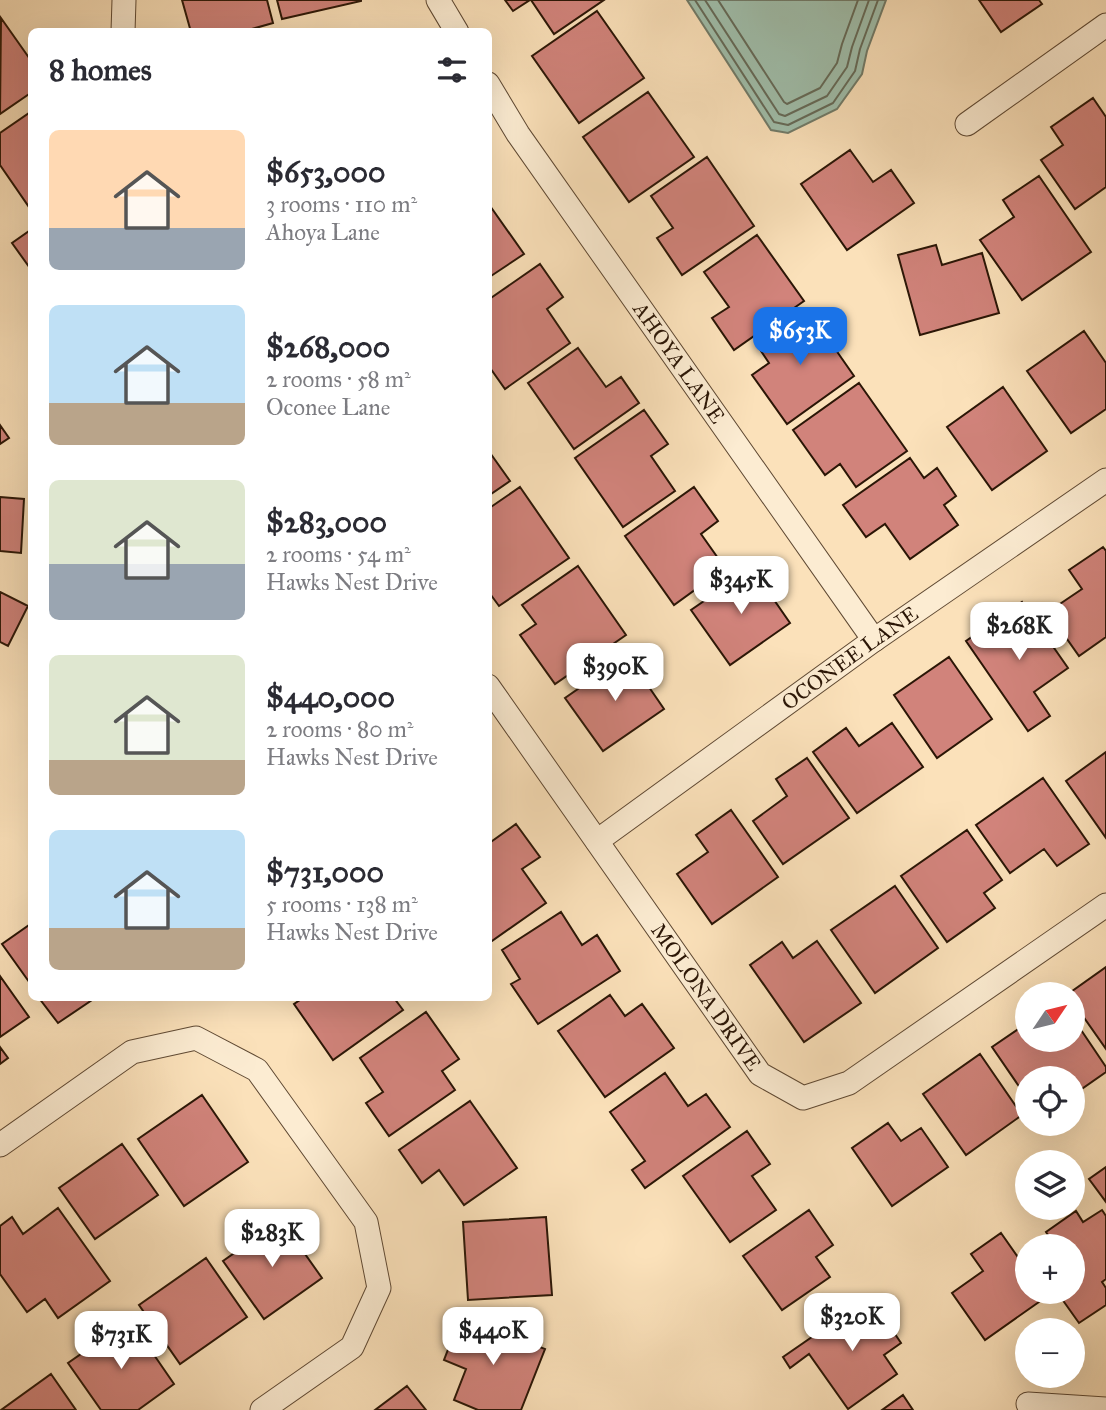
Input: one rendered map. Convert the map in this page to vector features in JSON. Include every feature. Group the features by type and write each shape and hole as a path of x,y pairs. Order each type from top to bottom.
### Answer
{"street":[{"path":"122,28 124,0"},
{"path":"438,0 455,28"},
{"path":"967,124 1106,25"},
{"name":"AHOYA LANE","path":"492,91 518,134 874,640"},
{"name":"OCONEE LANE","path":"597,841 874,640 1106,480"},
{"name":"MOLONA DRIVE","path":"492,692 760,1074 803,1098 849,1083 1106,905"},
{"path":"0,1145 132,1052 197,1038 257,1070 366,1222 379,1288 352,1347 262,1410"},
{"path":"1028,1404 1106,1409"}],"water":[{"path":"687,0 886,0 867,51 862,74 837,109 788,133 771,130"}],"building":[{"path":"182,0 267,0 273,23 255,28 190,28"},
{"path":"277,0 361,0 361,1 282,19"},
{"path":"505,0 530,0 513,11"},
{"path":"531,0 604,0 554,34"},
{"path":"979,0 1039,0 1042,4 1001,32"},
{"path":"597,11 644,78 579,123 532,56"},
{"path":"1,18 28,56 28,95 0,114"},
{"path":"648,92 694,157 629,202 583,137"},
{"path":"1093,98 1106,117 1106,187 1075,209 1041,160 1063,145 1051,127"},
{"path":"28,114 28,206 0,165 0,133"},
{"path":"850,150 873,182 891,170 914,203 847,250 801,184"},
{"path":"707,157 754,226 682,275 657,238 673,228 651,196"},
{"path":"1039,176 1091,252 1022,300 980,240 1014,217 1003,200"},
{"path":"492,209 524,254 492,275"},
{"path":"28,232 28,265 12,243"},
{"path":"757,235 804,301 734,350 712,318 729,307 704,272"},
{"path":"936,245 942,265 982,253 999,313 920,335 898,255"},
{"path":"540,264 563,297 547,309 570,343 505,389 492,371 492,297"},
{"path":"808,310 854,376 787,424 752,375 769,363 757,345"},
{"path":"1084,331 1106,363 1106,409 1071,433 1027,371"},
{"path":"578,348 606,387 621,377 639,403 574,449 528,383"},
{"path":"859,383 907,451 856,487 840,464 825,475 793,430"},
{"path":"1003,387 1047,451 992,490 947,427"},
{"path":"644,410 668,444 651,456 675,491 623,527 575,458"},
{"path":"0,425 9,438 0,444"},
{"path":"492,456 510,481 492,493"},
{"path":"910,458 924,478 937,468 956,496 944,505 958,525 910,559 885,524 866,537 843,505"},
{"path":"520,487 569,558 499,606 492,596 492,506"},
{"path":"694,487 718,521 701,534 725,568 674,605 625,536"},
{"path":"0,497 24,499 21,553 0,551"},
{"path":"1103,547 1106,551 1106,637 1079,656 1048,612 1082,589 1069,570"},
{"path":"578,566 626,635 555,684 520,635 536,624 522,605"},
{"path":"752,568 790,623 730,665 691,610"},
{"path":"0,592 28,606 8,646 0,642"},
{"path":"1022,602 1068,668 1034,692 1050,716 1028,731 966,641"},
{"path":"627,655 664,709 603,751 565,698"},
{"path":"949,657 992,719 937,758 894,695"},
{"path":"892,723 923,767 857,813 813,752 846,728 859,746"},
{"path":"1106,752 1106,838 1066,781"},
{"path":"807,758 849,818 783,864 753,821 787,796 776,779"},
{"path":"1043,778 1089,844 1057,866 1044,849 1010,873 976,825"},
{"path":"731,810 778,877 712,924 677,874 708,852 696,835"},
{"path":"516,824 540,857 522,869 546,903 492,941 492,841"},
{"path":"967,830 1002,880 984,893 995,908 947,942 901,876"},
{"path":"895,886 938,948 875,993 831,930"},
{"path":"561,912 582,945 597,935 620,971 538,1024 511,984 520,979 502,950"},
{"path":"28,926 28,980 2,944"},
{"path":"817,941 861,1003 804,1042 750,965 782,942 793,958"},
{"path":"1106,967 1106,1049 1085,1019 1085,982"},
{"path":"0,976 29,1017 0,1037"},
{"path":"610,995 625,1016 642,1004 674,1048 605,1097 558,1031"},
{"path":"41,1001 91,1001 58,1023"},
{"path":"298,1001 396,1001 403,1010 333,1060 294,1004"},
{"path":"426,1012 459,1059 442,1071 455,1090 389,1136 366,1103 383,1092 360,1058"},
{"path":"1015,1031 1015,1052 1085,1052 1085,1036 1106,1067 1106,1072 1085,1087 1085,1066 1015,1066 1015,1081 992,1047"},
{"path":"0,1047 8,1058 0,1064"},
{"path":"980,1054 1015,1105 1015,1120 966,1155 923,1094"},
{"path":"665,1073 688,1106 706,1094 730,1127 645,1188 632,1170 645,1161 610,1112"},
{"path":"202,1095 248,1162 184,1206 138,1139"},
{"path":"470,1101 517,1168 464,1205 439,1170 422,1183 399,1150"},
{"path":"888,1123 901,1141 921,1128 948,1167 892,1206 852,1148"},
{"path":"747,1131 770,1164 752,1176 776,1210 730,1242 683,1176"},
{"path":"122,1144 158,1195 95,1239 59,1188"},
{"path":"1106,1167 1106,1202 1089,1179"},
{"path":"58,1208 110,1281 58,1318 45,1299 27,1312 0,1274 0,1226 12,1217 23,1234"},
{"path":"809,1210 833,1245 816,1257 830,1277 782,1310 743,1256"},
{"path":"1102,1210 1106,1216 1106,1279 1102,1282 1106,1288 1106,1305 1085,1319 1075,1318 1066,1304 1085,1304 1085,1234 1046,1232 1063,1220 1083,1222"},
{"path":"546,1217 552,1295 468,1300 463,1222"},
{"path":"281,1220 322,1278 264,1319 223,1261"},
{"path":"1001,1233 1015,1253 1015,1304 1036,1304 985,1340 952,1293 983,1271 971,1254"},
{"path":"206,1258 247,1317 180,1364 139,1305"},
{"path":"870,1297 901,1343 884,1355 897,1374 848,1409 809,1354 790,1368 783,1357"},
{"path":"461,1316 545,1349 521,1410 478,1410 454,1400 466,1369 444,1360"},
{"path":"130,1320 174,1384 138,1410 101,1410 68,1363"},
{"path":"51,1374 76,1410 1,1410"},
{"path":"407,1386 426,1410 375,1410"},
{"path":"903,1395 913,1410 882,1410"}]}
